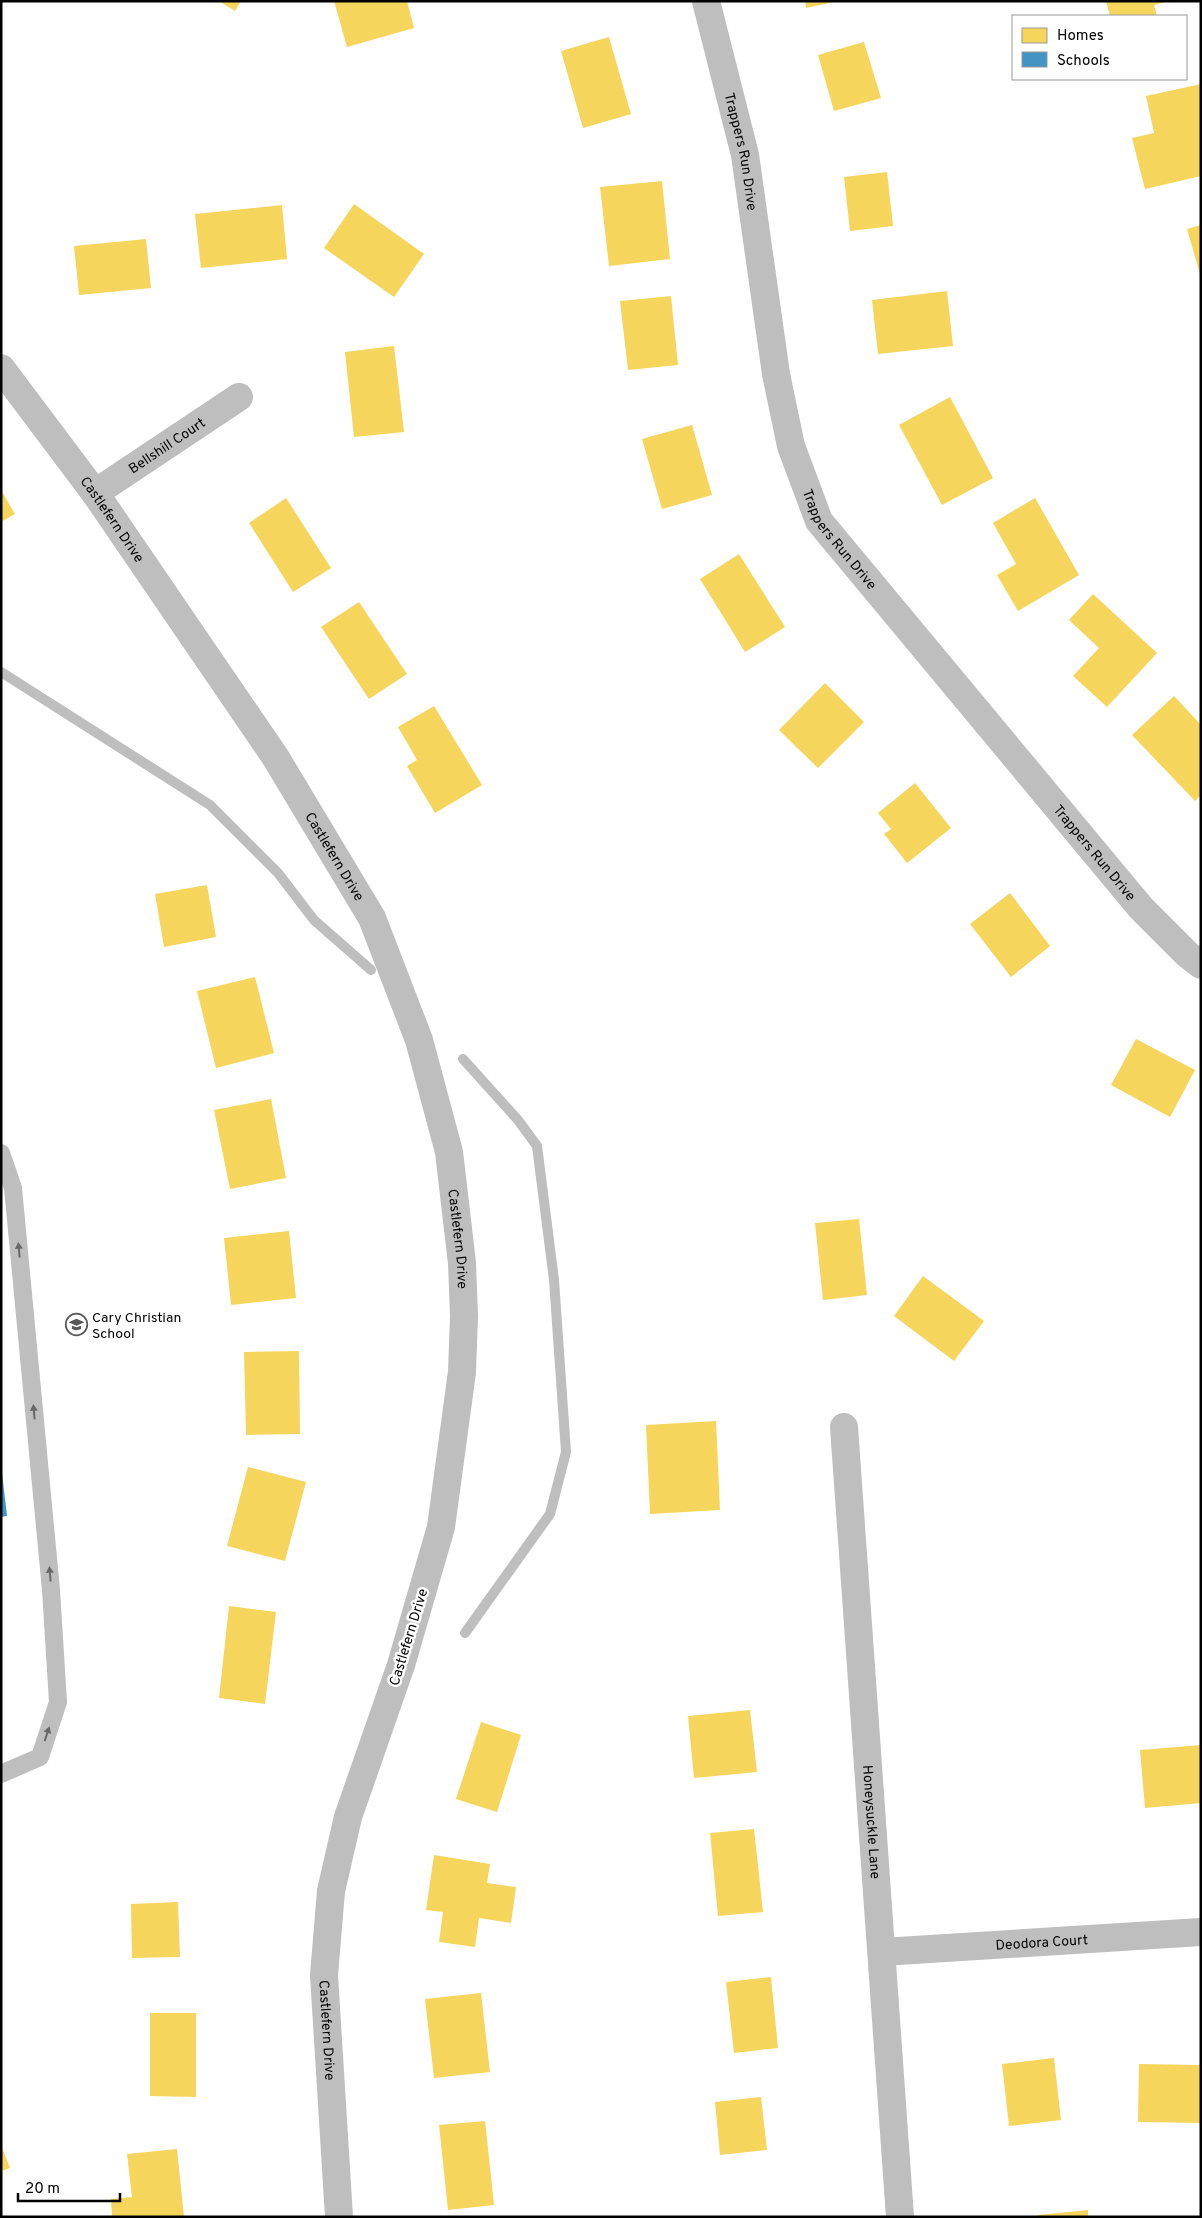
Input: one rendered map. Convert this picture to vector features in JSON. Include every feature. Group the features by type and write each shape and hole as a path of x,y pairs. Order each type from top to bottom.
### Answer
{"street":[{"name":"Trappers Run Drive","path":"706,1 745,155 776,374 791,446 819,521 1141,908 1186,954 1201,965"},
{"name":"Castlefern Drive","path":"1,368 95,493 276,758 372,918 420,1040 449,1152 457,1208 464,1316 462,1372 441,1527 401,1664 348,1817 332,1891 324,1975 339,2217"},
{"name":"Bellshill Court","path":"95,493 239,397"},
{"name":"Honeysuckle Lane","path":"844,1427 900,2217"},
{"name":"Deodora Court","path":"882,1952 1201,1932"}],"lane":[{"path":"1,1153 13,1188 51,1590 58,1702 40,1757 1,1774"}],"building: Homes":[{"path":"219,1 241,1 235,11"},
{"path":"334,1 407,1 414,28 347,47"},
{"path":"805,1 833,1 834,2 806,8"},
{"path":"1106,1 1165,1 1154,5 1157,15 1110,15"},
{"path":"609,37 631,114 583,128 561,51"},
{"path":"864,42 881,98 834,111 818,55"},
{"path":"1201,84 1201,176 1145,189 1132,138 1154,133 1146,96"},
{"path":"887,172 893,226 850,231 844,177"},
{"path":"662,181 670,259 609,266 600,187"},
{"path":"354,204 424,254 394,297 324,248"},
{"path":"282,205 287,259 201,268 195,214"},
{"path":"1201,225 1201,274 1200,274 1187,229"},
{"path":"146,239 151,288 79,295 74,246"},
{"path":"947,291 953,346 878,354 872,300"},
{"path":"671,296 678,365 628,370 620,301"},
{"path":"394,346 404,432 354,437 345,352"},
{"path":"950,397 993,478 942,505 899,425"},
{"path":"692,425 712,495 662,509 642,439"},
{"path":"1,490 15,514 1,522"},
{"path":"286,498 331,568 293,592 249,523"},
{"path":"1035,498 1079,575 1018,611 997,575 1016,564 993,523"},
{"path":"739,554 785,627 745,652 700,579"},
{"path":"1093,594 1157,653 1107,707 1073,676 1099,648 1069,620"},
{"path":"359,602 407,674 369,699 321,627"},
{"path":"825,683 864,722 818,768 779,730"},
{"path":"1174,696 1201,725 1201,795 1195,801 1132,735"},
{"path":"434,706 482,785 435,813 407,766 417,760 398,727"},
{"path":"915,783 951,828 907,863 884,834 891,829 878,813"},
{"path":"207,885 216,937 164,947 155,894"},
{"path":"1010,893 1050,946 1011,977 970,924"},
{"path":"255,977 274,1053 216,1068 197,991"},
{"path":"1136,1039 1195,1070 1170,1117 1111,1085"},
{"path":"271,1099 286,1178 230,1189 214,1110"},
{"path":"859,1219 867,1295 823,1300 815,1223"},
{"path":"289,1231 296,1298 231,1305 224,1238"},
{"path":"923,1276 984,1321 954,1361 894,1316"},
{"path":"299,1351 300,1434 246,1435 244,1352"},
{"path":"716,1421 720,1510 650,1514 646,1425"},
{"path":"248,1467 306,1482 285,1561 227,1546"},
{"path":"229,1606 276,1612 265,1704 219,1698"},
{"path":"750,1710 757,1772 694,1778 688,1716"},
{"path":"481,1722 521,1735 497,1812 456,1799"},
{"path":"1201,1745 1201,1803 1145,1808 1140,1750"},
{"path":"754,1829 763,1912 718,1916 710,1833"},
{"path":"434,1855 490,1864 487,1883 516,1887 511,1923 479,1918 475,1947 439,1942 443,1912 426,1910"},
{"path":"178,1902 180,1957 132,1958 131,1904"},
{"path":"771,1977 778,2048 734,2053 726,1982"},
{"path":"481,1993 490,2072 434,2078 425,1999"},
{"path":"150,2013 196,2013 196,2097 150,2096"},
{"path":"1054,2058 1061,2120 1009,2126 1002,2064"},
{"path":"1139,2064 1201,2065 1201,2123 1138,2122"},
{"path":"761,2097 767,2150 720,2155 715,2102"},
{"path":"485,2121 494,2205 448,2210 439,2125"},
{"path":"1,2145 10,2168 1,2171"},
{"path":"177,2149 184,2217 112,2217 111,2199 132,2197 127,2154"},
{"path":"1088,2210 1088,2217 1038,2217 1038,2215"}],"building: Schools":[{"path":"1,1464 7,1516 1,1517"}],"waterway":[{"path":"1,672 210,805 278,873 314,920 371,970"},
{"path":"463,1059 518,1120 537,1146 554,1280 566,1452 550,1514 465,1633"}],"place":[{"name":"Cary Christian School","path":"76,1325"}]}
